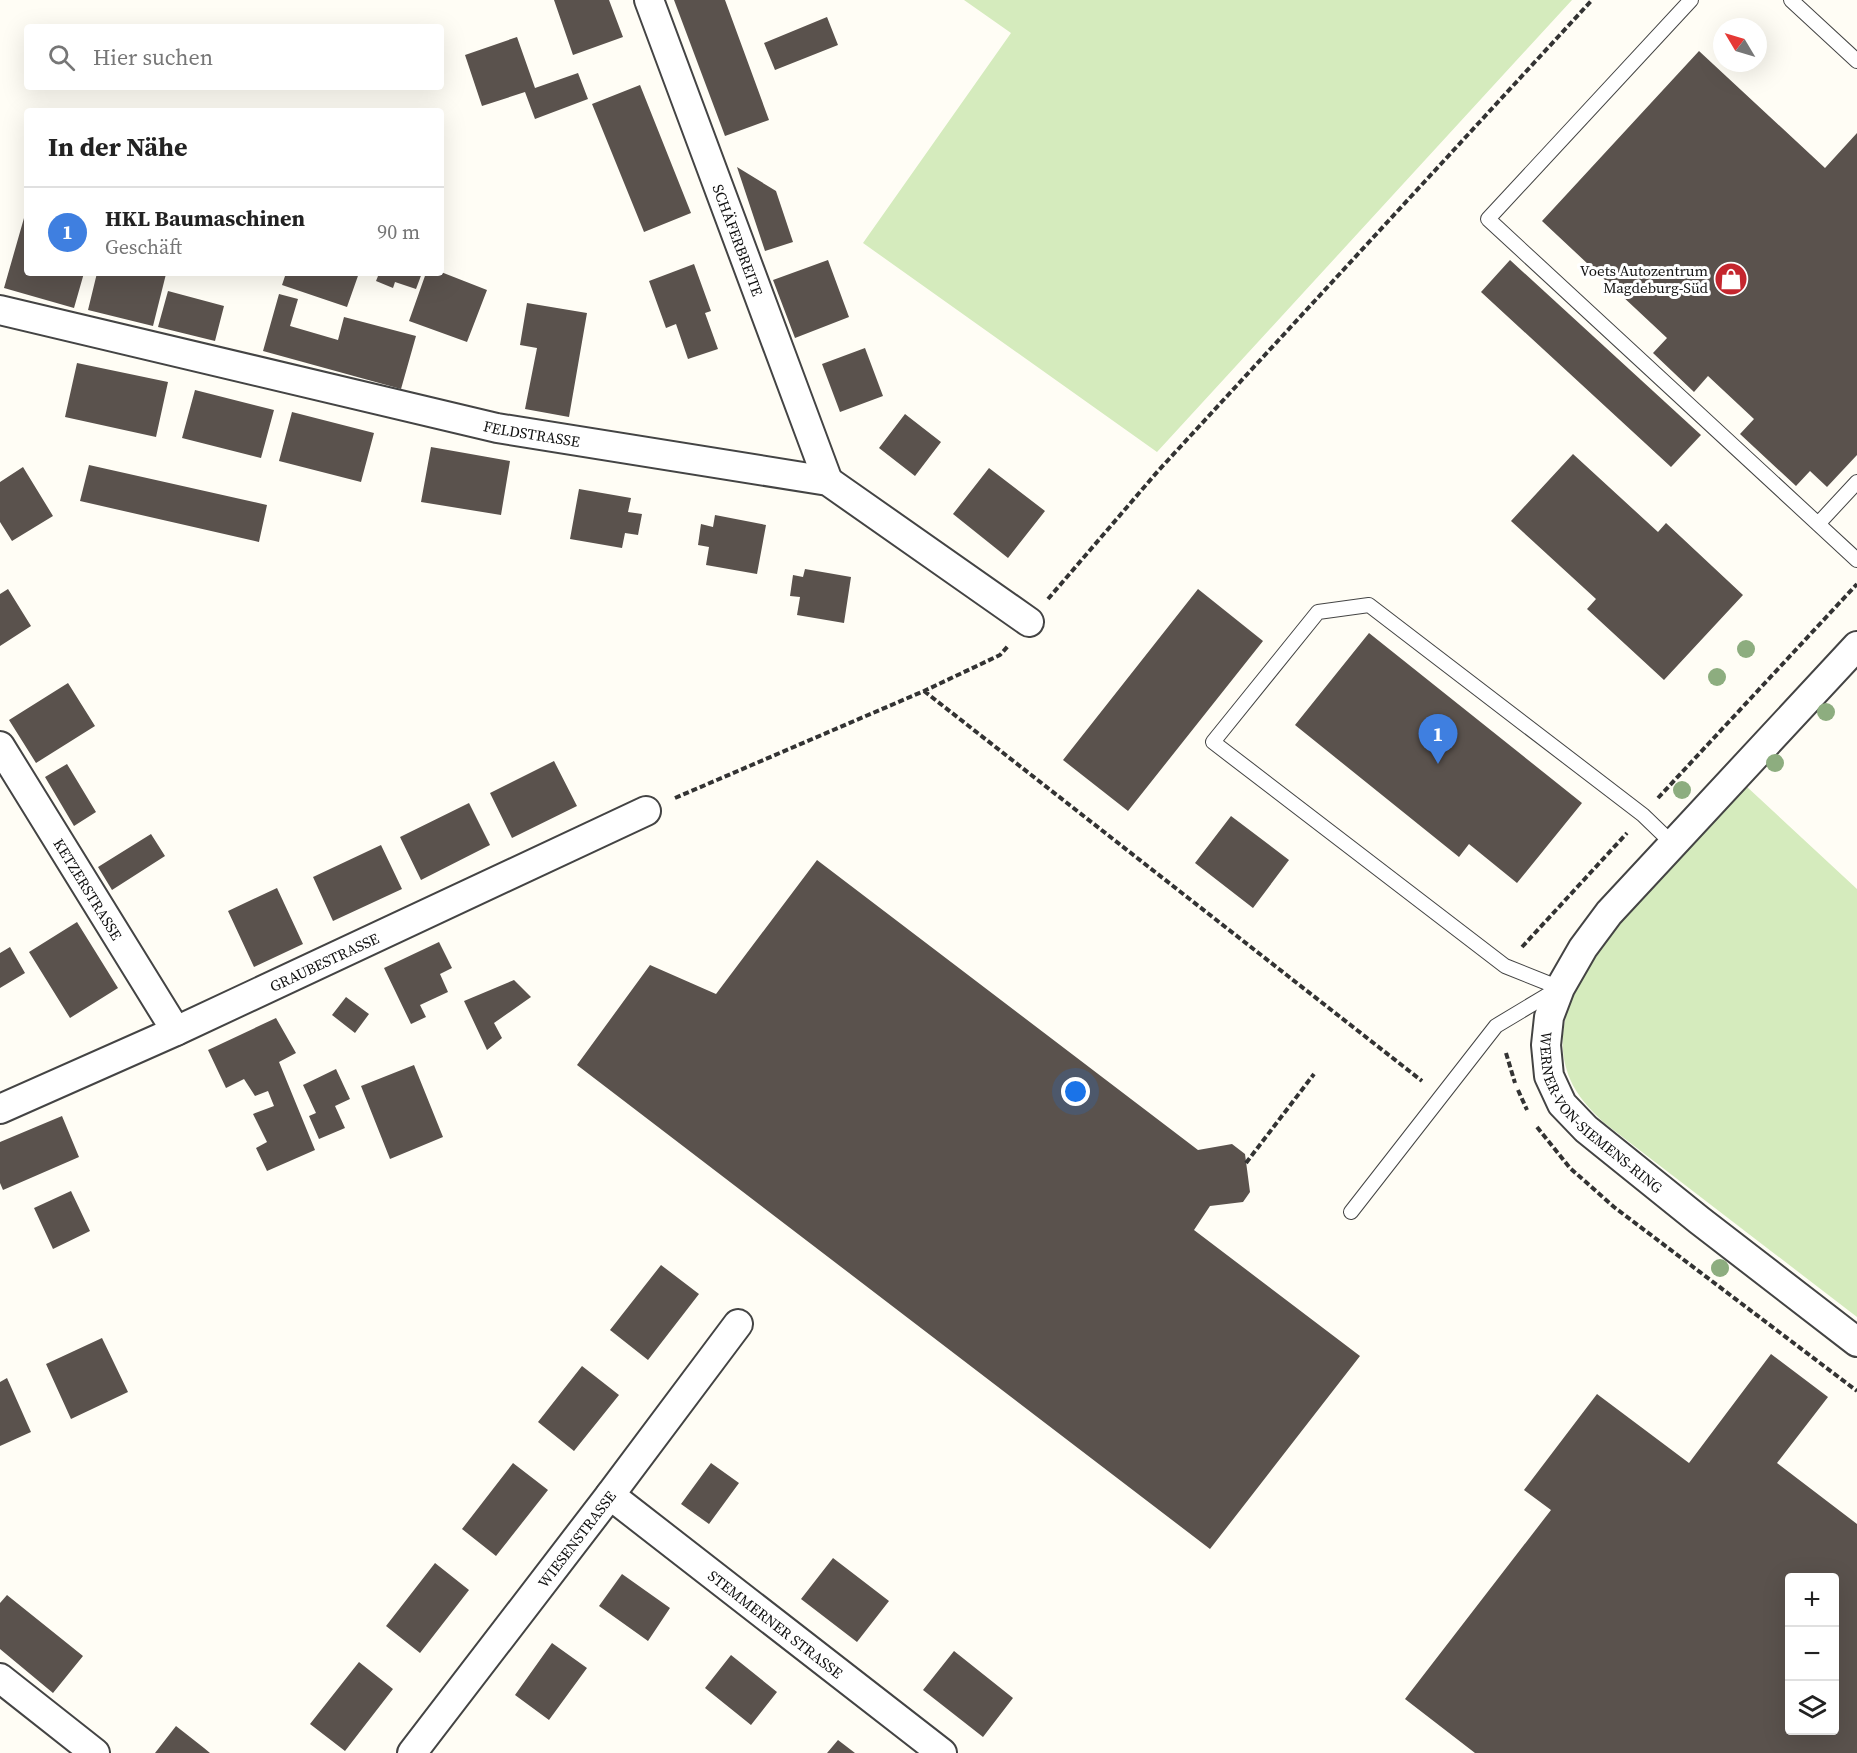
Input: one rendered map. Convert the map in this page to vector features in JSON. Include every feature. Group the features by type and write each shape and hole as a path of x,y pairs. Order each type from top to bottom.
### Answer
{"street":[{"name":"SCHÄFERBREITE","path":"649,0 828,481"},
{"name":"FELDSTRASSE","path":"0,310 497,428 828,481 1029,622"},
{"name":"WERNER-VON-SIEMENS-RING","path":"1857,646 1609,913 1583,948 1560,988 1549,1017 1546,1045 1549,1076 1562,1104 1586,1130 1857,1342"},
{"name":"KETZERSTRASSE","path":"0,746 176,1031"},
{"name":"GRAUBESTRASSE","path":"0,1109 176,1031 646,811"},
{"name":"WIESENSTRASSE","path":"412,1753 738,1324"},
{"name":"STEMMERNER STRASSE","path":"610,1495 942,1753"},
{"path":"0,1678 95,1753"}],"lane":[{"path":"1691,0 1488,219 1857,560"},
{"path":"1791,0 1857,61"},
{"path":"1818,524 1857,482"},
{"path":"1560,988 1505,966 1213,742 1318,612 1369,605 1643,815 1673,844"},
{"path":"1351,1212 1496,1026 1560,988"}],"path":[{"path":"646,811 924,691 1000,655 1158,471 1592,0"},
{"path":"924,691 1441,1096"},
{"path":"1246,1163 1314,1074"}],"green space":[{"path":"964,0 1572,0 1157,452 863,243 1011,33"},
{"path":"1746,786 1857,889 1857,1317 1603,1122 1576,1091 1570,1079 1563,1050 1565,1020 1575,991 1609,935"}],"building":[{"path":"554,0 609,0 623,37 573,55"},
{"path":"674,0 725,0 769,120 725,136"},
{"path":"827,17 838,45 775,70 764,43"},
{"path":"517,37 535,88 578,73 588,99 535,119 525,92 482,106 465,55"},
{"name":"Voets Autozentrum Magdeburg-Süd","path":"1699,51 1713,64 1713,72 1722,72 1825,168 1857,133 1857,455 1827,487 1810,471 1796,486 1740,434 1754,419 1708,376 1694,392 1653,353 1667,338 1542,221"},
{"path":"640,85 691,213 644,232 592,104"},
{"path":"737,167 776,191 793,242 765,251"},
{"path":"24,218 24,276 83,276 74,308 4,288"},
{"path":"828,260 849,317 795,338 773,280"},
{"path":"1510,260 1701,435 1671,467 1481,292"},
{"path":"694,264 711,311 705,313 718,349 688,359 676,324 666,328 649,281"},
{"path":"444,273 487,290 467,342 409,321 425,276 444,276"},
{"path":"96,276 166,276 153,326 88,310"},
{"path":"285,276 358,276 347,307 282,285"},
{"path":"378,276 421,276 416,289 395,282 393,288 376,281"},
{"path":"168,291 224,306 215,341 158,327"},
{"path":"279,294 298,299 290,326 338,340 344,317 416,336 401,389 263,351"},
{"path":"527,303 587,313 569,417 525,409 537,348 520,345"},
{"path":"865,348 883,396 840,412 822,364"},
{"path":"77,363 168,382 156,437 65,417"},
{"path":"195,390 274,410 261,458 182,438"},
{"path":"292,412 374,433 361,482 279,461"},
{"path":"905,414 941,442 915,476 879,448"},
{"path":"431,447 510,461 501,515 421,502"},
{"path":"1573,454 1658,532 1666,523 1743,595 1664,680 1587,609 1596,599 1511,521"},
{"path":"89,465 267,505 259,542 80,501"},
{"path":"23,467 53,516 12,541 0,522 0,482"},
{"path":"989,468 1045,511 1008,558 953,514"},
{"path":"579,489 631,498 628,512 642,514 638,535 625,533 622,548 570,539"},
{"path":"715,515 766,525 757,574 706,565 709,547 698,545 701,524 713,527"},
{"path":"805,569 851,577 844,623 797,615 800,597 790,596 793,575 803,577"},
{"path":"8,589 31,626 0,646 0,594"},
{"path":"1198,589 1263,641 1128,811 1063,760"},
{"path":"1369,633 1582,803 1517,883 1469,844 1459,857 1295,725"},
{"path":"68,683 95,726 36,763 9,720"},
{"path":"554,761 577,806 512,838 490,793"},
{"path":"67,764 96,812 74,826 45,777"},
{"path":"469,803 490,845 421,880 400,837"},
{"path":"1231,816 1289,860 1253,908 1195,863"},
{"path":"151,834 165,856 112,890 98,867"},
{"path":"381,845 402,889 333,921 313,877"},
{"path":"817,860 1198,1150 1232,1144 1245,1154 1250,1192 1243,1202 1210,1206 1194,1230 1360,1356 1210,1549 577,1065 650,965 716,994"},
{"path":"277,888 303,944 254,967 228,911"},
{"path":"77,922 118,988 70,1018 29,952"},
{"path":"439,942 452,968 440,974 448,992 420,1005 426,1017 411,1024 384,968"},
{"path":"10,947 25,973 0,988 0,953"},
{"path":"514,980 531,997 494,1023 502,1038 487,1050 464,1001"},
{"path":"346,997 369,1014 355,1033 332,1015"},
{"path":"276,1018 296,1053 279,1062 315,1150 267,1171 256,1148 267,1142 253,1114 274,1106 268,1091 255,1096 244,1079 226,1088 208,1050"},
{"path":"414,1065 443,1137 390,1159 361,1086"},
{"path":"336,1069 350,1099 335,1106 345,1128 319,1139 309,1116 316,1113 303,1085"},
{"path":"62,1116 79,1157 3,1190 0,1183 0,1142"},
{"path":"71,1191 90,1231 53,1249 34,1208"},
{"path":"661,1265 699,1294 648,1360 610,1330"},
{"path":"102,1338 128,1392 71,1419 46,1364"},
{"path":"1771,1354 1828,1397 1777,1463 1857,1524 1857,1753 1475,1753 1405,1699 1551,1510 1524,1490 1597,1394 1689,1463"},
{"path":"582,1366 619,1395 574,1451 538,1422"},
{"path":"7,1378 31,1432 0,1446 0,1382"},
{"path":"513,1463 548,1490 496,1556 462,1529"},
{"path":"711,1463 739,1483 709,1524 681,1504"},
{"path":"833,1558 889,1601 857,1642 801,1599"},
{"path":"435,1563 469,1590 420,1653 386,1626"},
{"path":"622,1574 670,1608 648,1641 599,1606"},
{"path":"7,1595 83,1656 53,1693 0,1649 0,1603"},
{"path":"552,1643 587,1668 549,1720 515,1695"},
{"path":"954,1651 1013,1698 983,1737 923,1690"},
{"path":"731,1655 777,1692 751,1725 705,1688"},
{"path":"359,1662 393,1689 345,1751 310,1724"},
{"path":"176,1726 204,1748 210,1753 155,1753"},
{"path":"838,1740 855,1753 827,1753"}],"place":[{"name":"Voets Autozentrum Magdeburg-Süd","path":"1731,279"},
{"name":"HKL Baumaschinen","path":"1438,764"}]}
